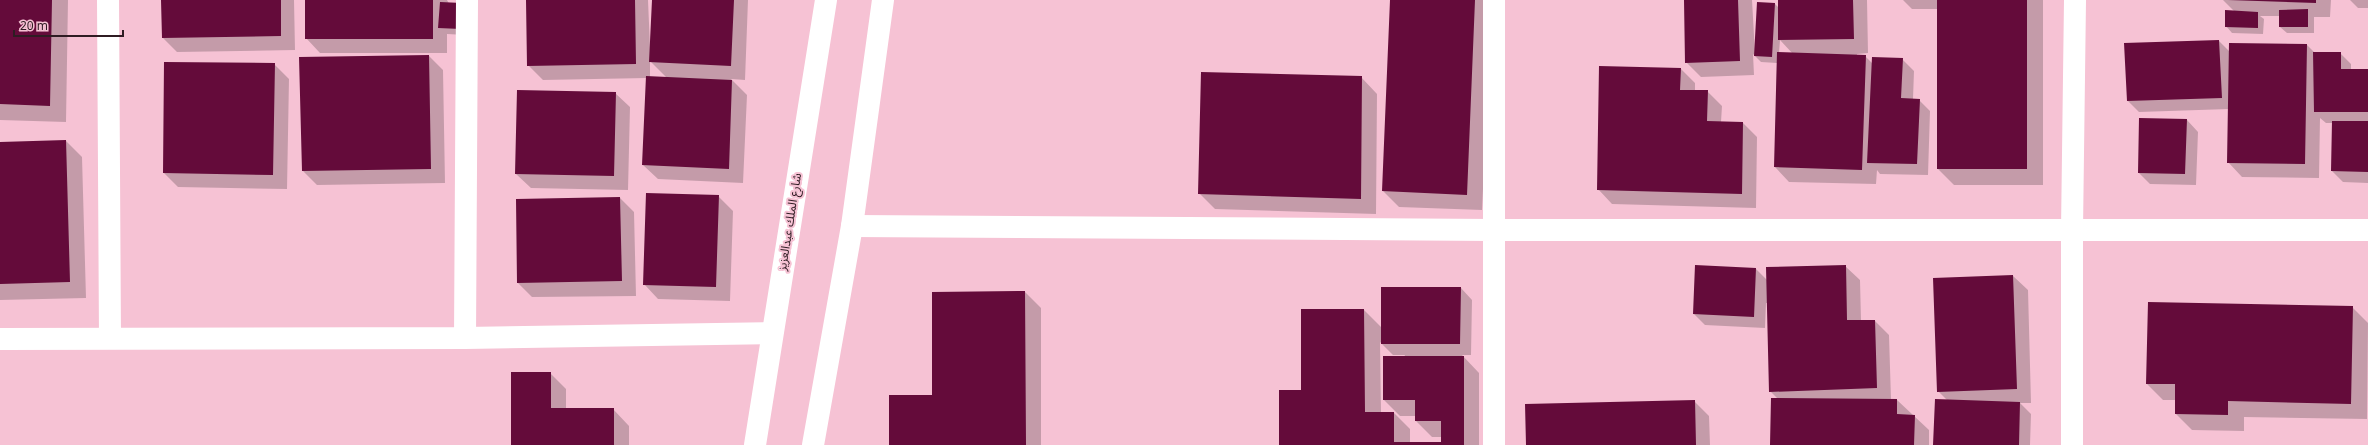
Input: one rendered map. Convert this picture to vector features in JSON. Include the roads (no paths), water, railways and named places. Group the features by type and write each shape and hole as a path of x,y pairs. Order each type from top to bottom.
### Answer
{"street":[{"path":"108,0 110,339"},
{"path":"465,338 467,0"},
{"name":"شارع الملك عبدالعزيز","path":"756,445 772,333 826,0"},
{"path":"813,445 852,226 883,0"},
{"path":"1494,0 1494,445"},
{"path":"2072,445 2072,230 2075,0"},
{"path":"852,226 1494,230 2368,230"},
{"path":"0,339 465,338 772,333"}]}
